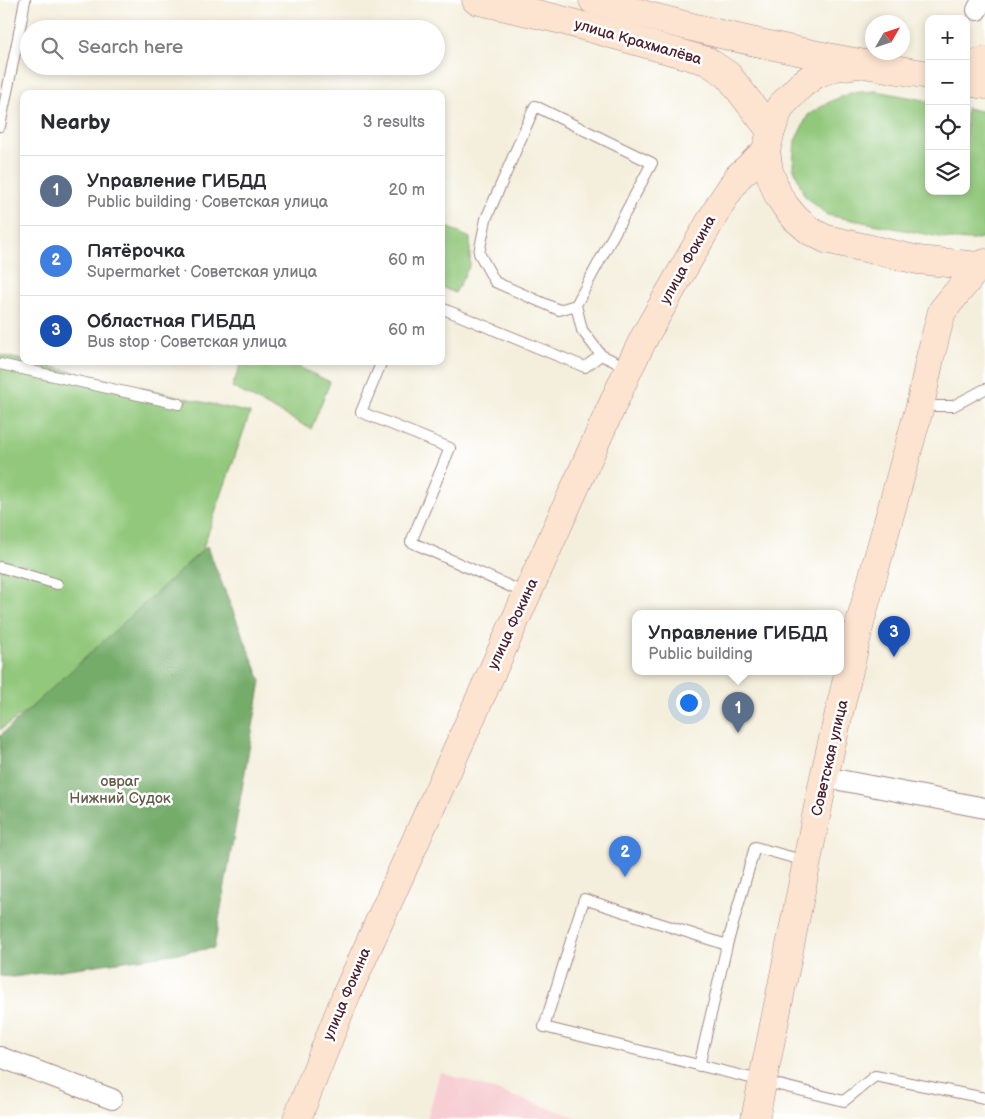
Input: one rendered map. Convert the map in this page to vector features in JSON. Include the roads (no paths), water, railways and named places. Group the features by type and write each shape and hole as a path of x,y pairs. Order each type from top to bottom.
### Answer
{"main road":[{"name":"улица Крахмалёва","path":"476,0 558,19 707,61 728,76 769,141"},
{"name":"улица Крахмалёва","path":"593,0 751,42 859,64 925,74"},
{"path":"970,65 985,62"},
{"path":"859,64 835,68 816,74 801,85 780,107 769,141 769,171 778,195 795,218 810,231 826,239 918,260 982,264"},
{"path":"970,83 985,85"},
{"name":"улица Фокина","path":"297,1119 346,993 629,368 646,334 722,201 738,177 769,141"},
{"name":"Советская улица","path":"755,1119 764,1082 824,777 861,619 920,406 942,311 982,264"}],"street":[{"path":"824,777 985,808"},
{"path":"0,1057 112,1099"}],"lane":[{"path":"21,20 25,0"},
{"path":"0,126 20,28"},
{"path":"576,305 559,310 495,282 479,253 486,219 535,106 652,163 576,305 582,330 601,355 629,368"},
{"path":"445,310 585,367 601,355"},
{"path":"0,364 179,404"},
{"path":"380,365 361,412 450,448 411,542 527,594"},
{"path":"920,406 953,406 985,389"},
{"path":"0,567 57,584"},
{"path":"699,1066 727,945 755,847 808,861"},
{"path":"727,945 584,899 544,1026 844,1102 875,1076 985,1098"}],"place":[{"name":"Областная ГИБДД","path":"894,657"},
{"name":"Управление ГИБДД","path":"738,733"},
{"name":"Пятёрочка","path":"625,877"}],"park label":[{"name":"овраг Нижний Судок","path":"120,790"}]}
